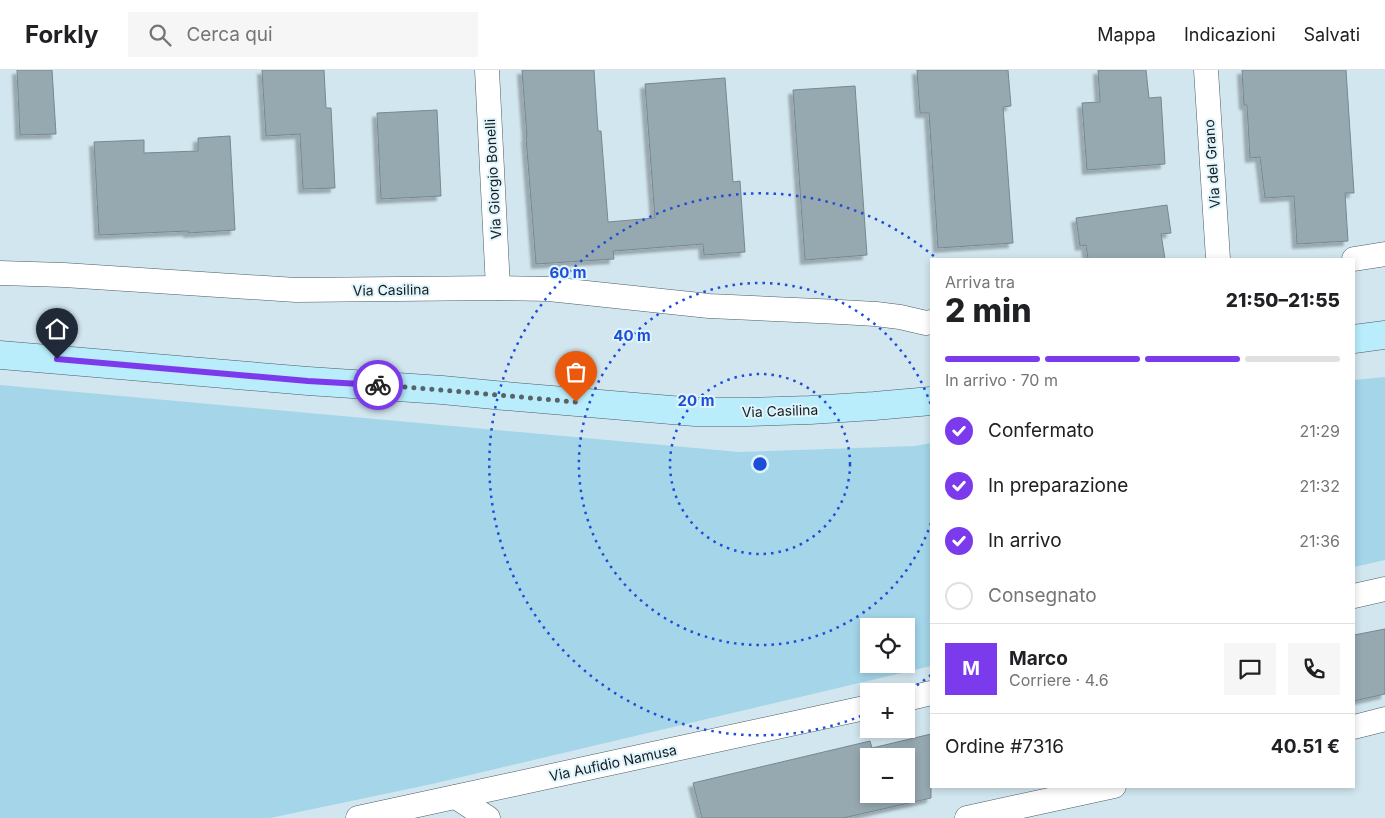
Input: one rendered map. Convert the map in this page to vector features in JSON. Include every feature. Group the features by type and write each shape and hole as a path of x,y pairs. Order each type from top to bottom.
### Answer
{"main road":[{"path":"1355,339 1385,334"},
{"name":"Via Casilina","path":"0,354 696,412 810,410 867,407 930,400"}],"street":[{"name":"Via Giorgio Bonelli","path":"487,70 498,288"},
{"name":"Via del Grano","path":"1206,70 1218,258"},
{"path":"1355,259 1385,254"},
{"name":"Via Casilina","path":"0,273 64,275 296,290 549,289 709,306 867,314 929,322"},
{"path":"1355,596 1385,589"},
{"path":"915,697 930,693"},
{"name":"Via Aufidio Namusa","path":"358,818 860,710"},
{"path":"1355,727 1385,719"},
{"path":"967,818 1105,788"},
{"path":"456,797 488,818"}],"shaded area":[{"path":"1385,377 1385,560 1355,567 1355,380"},
{"path":"0,385 739,452 915,446 930,443 930,666 915,670 915,618 860,618 860,673 901,673 432,784 270,818 0,818"}],"building":[{"path":"17,70 52,70 56,134 20,135"},
{"path":"262,70 324,70 326,108 331,108 335,188 303,189 300,134 266,136"},
{"path":"522,70 594,70 598,131 601,131 608,222 655,218 645,84 725,78 733,182 740,181 745,252 704,255 703,244 613,251 614,259 536,264"},
{"path":"917,70 1008,70 1011,106 1003,107 1013,243 938,248 929,113 920,113"},
{"path":"1098,70 1146,70 1149,98 1161,97 1165,164 1087,170 1082,103 1100,102"},
{"path":"1242,70 1346,70 1354,193 1345,193 1348,241 1297,244 1294,196 1265,198 1260,157 1250,158 1247,105 1244,105"},
{"path":"855,86 867,255 805,260 793,90"},
{"path":"437,110 441,196 381,199 377,113"},
{"path":"230,136 235,230 99,235 94,142 144,140 144,153 198,151 198,138"},
{"path":"1167,205 1171,233 1161,234 1165,258 1088,258 1086,245 1080,246 1076,218"},
{"path":"1385,629 1385,694 1355,701 1355,635"},
{"path":"930,734 931,798 915,802 915,748 872,748"},
{"path":"870,741 872,748 860,748 860,803 909,803 843,818 702,818 693,783"}],"way so far":[{"path":"378,385 576,402"}],"route":[{"path":"57,359 308,381 378,385"}]}
